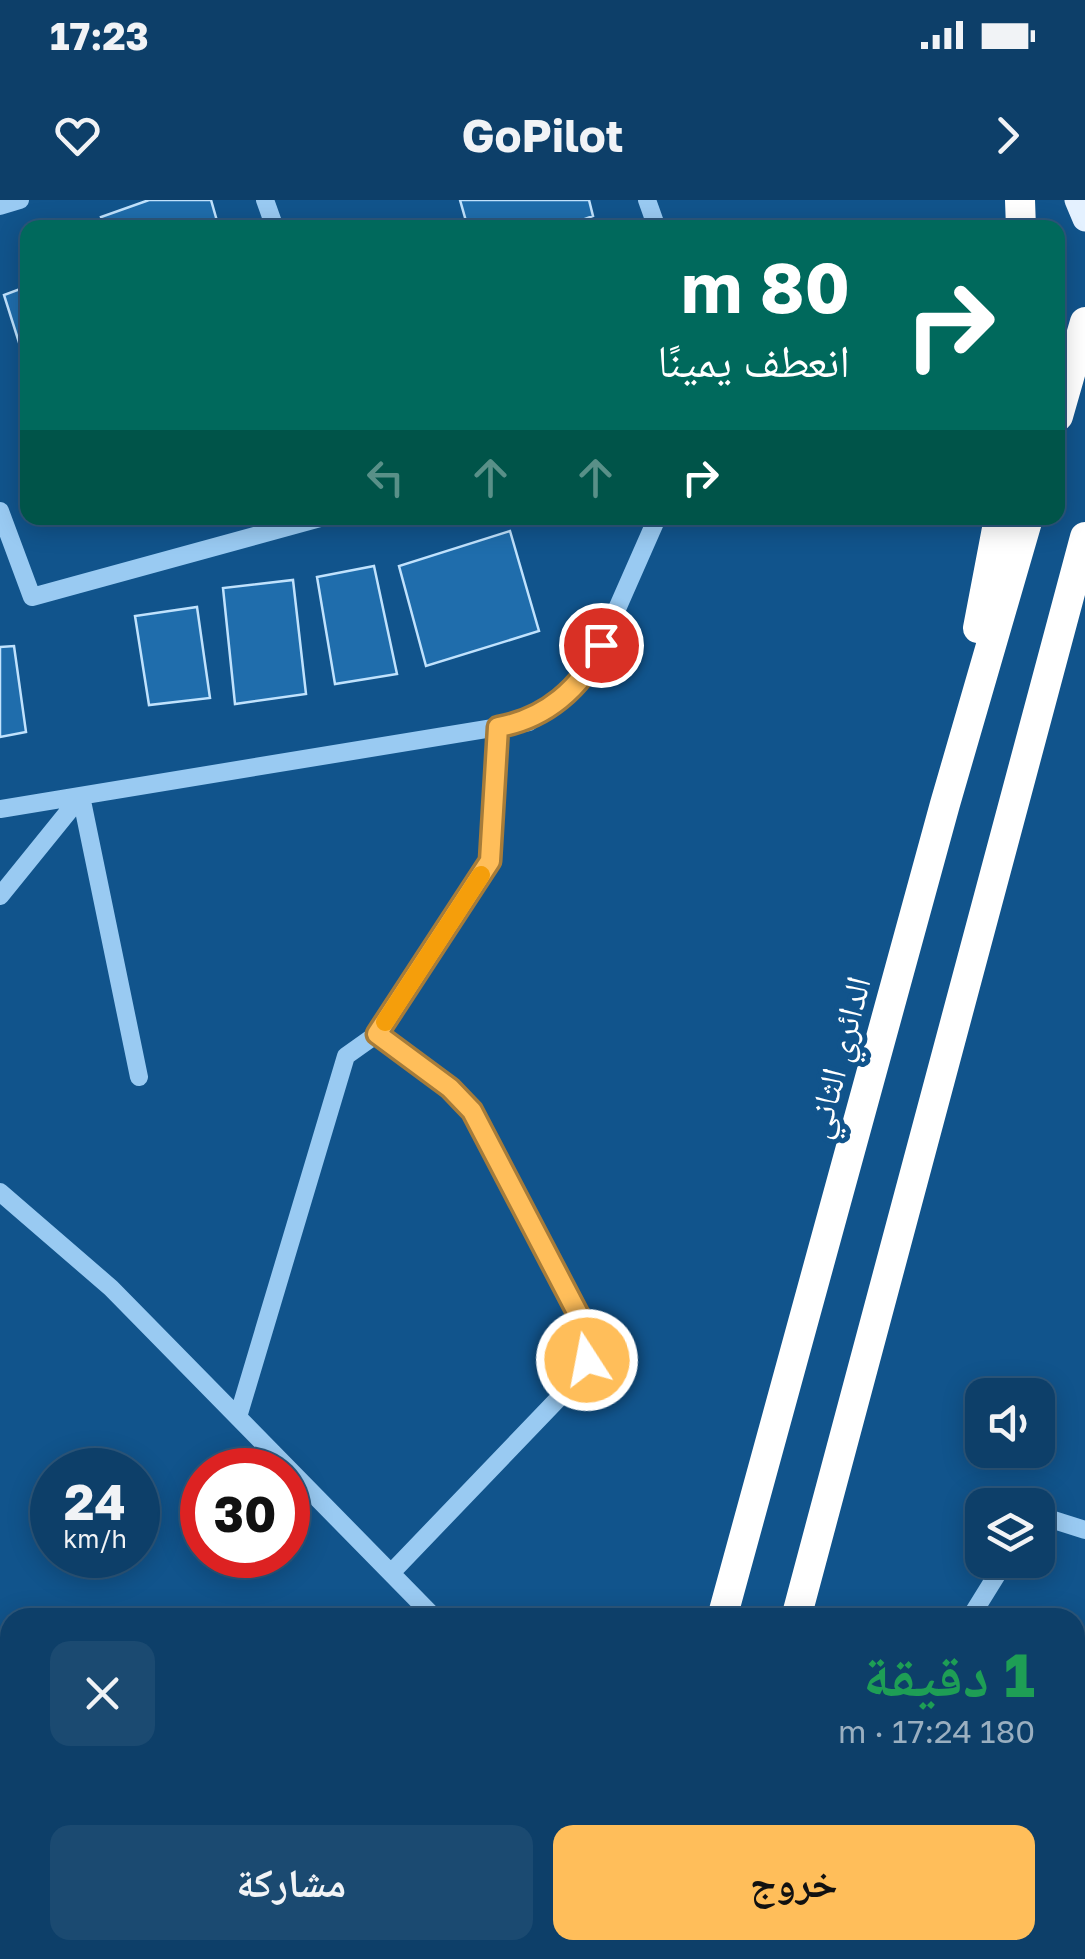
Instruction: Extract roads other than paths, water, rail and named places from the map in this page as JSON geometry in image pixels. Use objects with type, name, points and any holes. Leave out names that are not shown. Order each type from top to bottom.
[{"type":"highway","points":[[1065,392],[1085,322]]},
{"type":"highway","points":[[944,804],[998,525]]},
{"type":"highway","name":"الدائري الثاني","points":[[725,1608],[944,804],[1026,525]]},
{"type":"highway","points":[[799,1608],[1077,593],[1085,537]]},
{"type":"main road","points":[[1077,200],[1085,219]]},
{"type":"street","points":[[0,206],[20,200]]},
{"type":"street","points":[[0,511],[32,596],[294,525]]},
{"type":"street","points":[[0,809],[528,722],[587,677],[654,525]]},
{"type":"street","points":[[238,1417],[346,1056],[377,1034],[490,861],[498,727]]},
{"type":"street","points":[[0,896],[81,796]]},
{"type":"street","points":[[81,796],[139,1077]]},
{"type":"street","points":[[377,1034],[450,1088],[472,1111],[587,1331],[587,1360],[580,1376],[391,1574]]},
{"type":"street","points":[[0,1192],[111,1288],[425,1608]]},
{"type":"street","points":[[1055,1520],[1085,1530]]},
{"type":"street","points":[[976,1608],[995,1578]]}]
